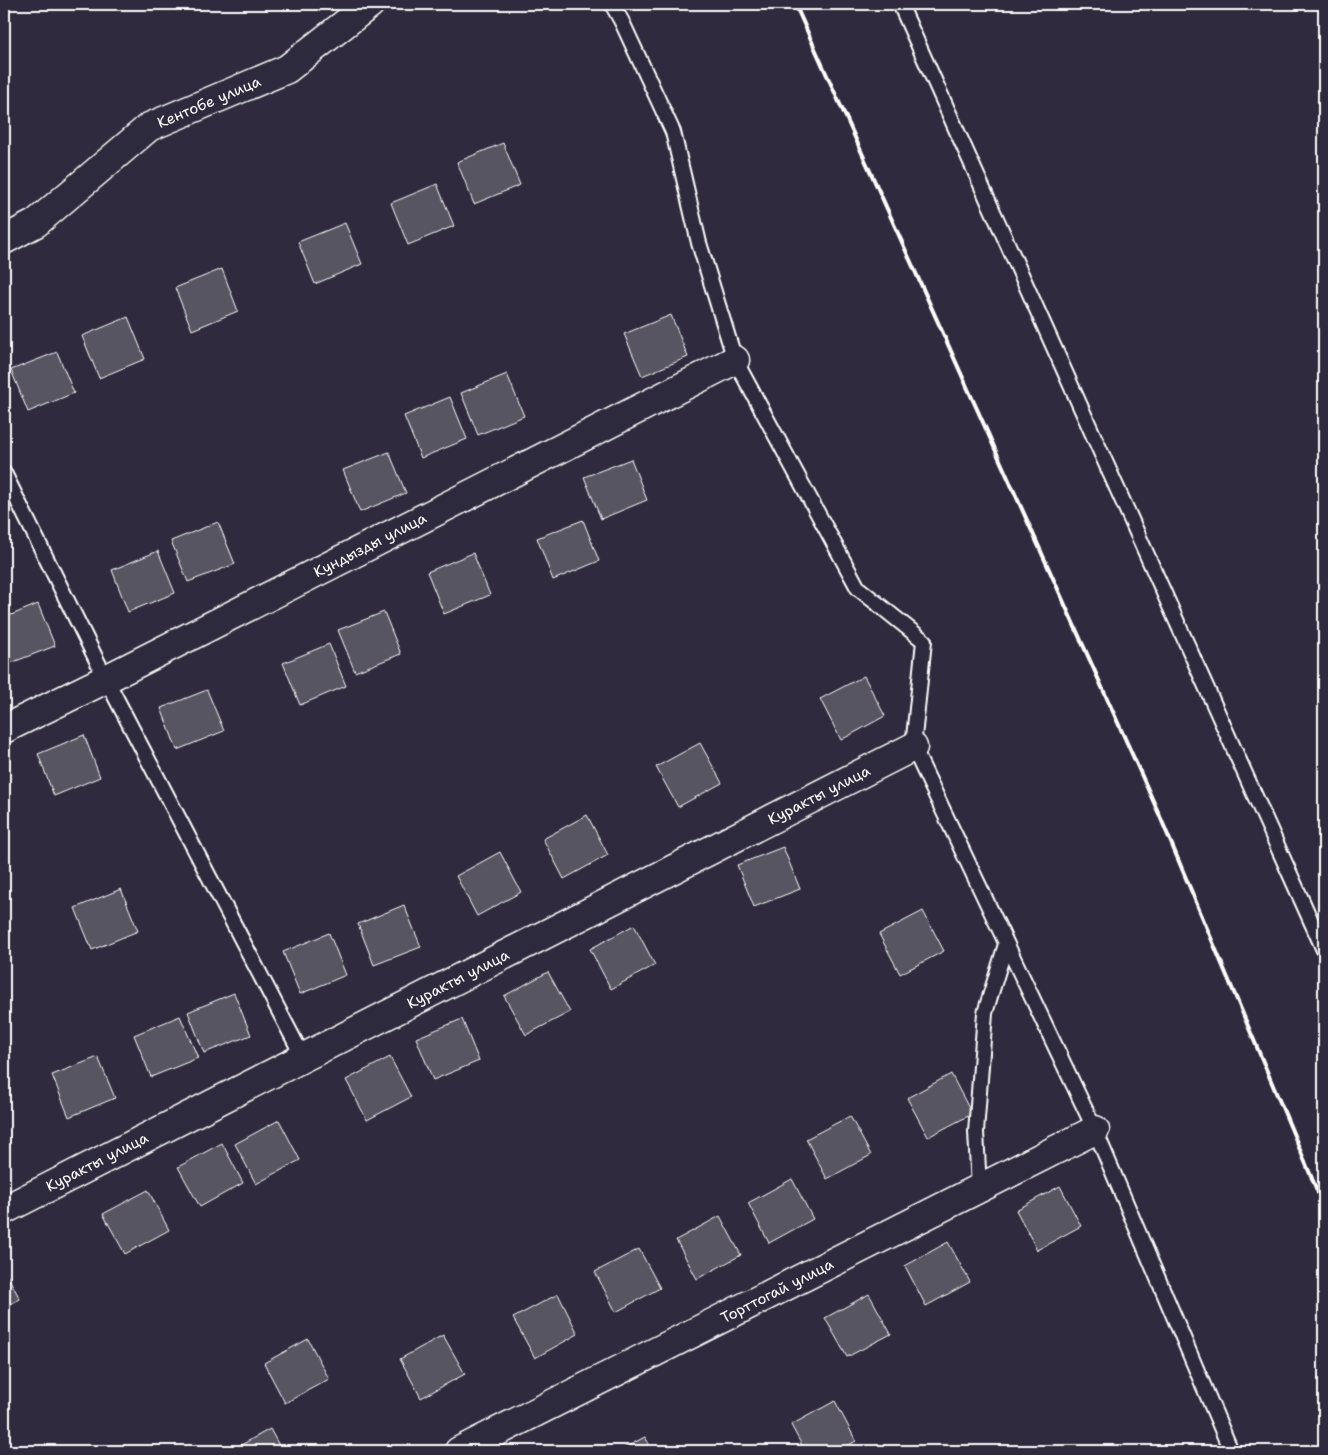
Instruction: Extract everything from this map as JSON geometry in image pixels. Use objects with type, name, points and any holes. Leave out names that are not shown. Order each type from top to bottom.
[{"type":"street","name":"Кентобе улица","points":[[4,240],[36,223],[149,127],[287,69],[370,4]]},
{"type":"street","name":"Кундызды улица","points":[[4,729],[735,360]]},
{"type":"street","name":"Куракты улица","points":[[4,1210],[912,748]]},
{"type":"street","name":"Торттогай улица","points":[[459,1451],[1095,1130]]},
{"type":"lane","points":[[612,4],[672,132],[698,244],[735,360],[858,588],[924,641],[912,748],[1095,1130],[1231,1451]]},
{"type":"lane","points":[[900,4],[1324,950]]},
{"type":"lane","points":[[4,473],[106,679],[303,1057]]},
{"type":"lane","points":[[979,1188],[976,1132],[985,1014],[1006,944]]},
{"type":"building","points":[[503,143],[520,185],[474,204],[457,162]]},
{"type":"building","points":[[437,184],[454,226],[408,245],[391,203]]},
{"type":"building","points":[[345,223],[362,264],[315,284],[298,242]]},
{"type":"building","points":[[222,269],[238,311],[192,330],[175,288]]},
{"type":"building","points":[[671,315],[688,357],[642,376],[624,334]]},
{"type":"building","points":[[128,317],[145,359],[99,378],[82,336]]},
{"type":"building","points":[[57,352],[74,393],[28,412],[11,370]]},
{"type":"building","points":[[507,374],[524,416],[478,435],[461,393]]},
{"type":"building","points":[[450,397],[467,439],[421,458],[404,416]]},
{"type":"building","points":[[389,452],[406,493],[360,512],[343,470]]},
{"type":"building","points":[[631,459],[647,500],[601,519],[584,477]]},
{"type":"building","points":[[583,520],[599,561],[553,580],[537,538]]},
{"type":"building","points":[[218,522],[235,564],[188,582],[171,541]]},
{"type":"building","points":[[158,551],[175,593],[128,612],[112,570]]},
{"type":"building","points":[[473,553],[490,595],[444,614],[427,572]]},
{"type":"building","points":[[38,604],[55,646],[8,664],[4,653],[4,618]]},
{"type":"building","points":[[384,612],[401,654],[355,672],[338,630]]},
{"type":"building","points":[[329,644],[346,686],[300,705],[283,663]]},
{"type":"building","points":[[864,676],[885,716],[841,740],[820,699]]},
{"type":"building","points":[[207,690],[224,731],[177,750],[161,708]]},
{"type":"building","points":[[84,735],[100,777],[54,796],[38,754]]},
{"type":"building","points":[[700,743],[722,783],[678,807],[656,767]]},
{"type":"building","points":[[587,815],[608,855],[564,879],[543,839]]},
{"type":"building","points":[[783,847],[800,889],[754,907],[737,865]]},
{"type":"building","points":[[500,852],[521,892],[477,916],[456,876]]},
{"type":"building","points":[[121,889],[138,931],[92,950],[75,908]]},
{"type":"building","points":[[404,905],[421,947],[374,965],[358,924]]},
{"type":"building","points":[[923,911],[944,951],[900,974],[879,934]]},
{"type":"building","points":[[634,925],[655,965],[611,989],[590,949]]},
{"type":"building","points":[[329,933],[346,975],[300,994],[283,952]]},
{"type":"building","points":[[548,972],[570,1012],[526,1035],[504,996]]},
{"type":"building","points":[[234,993],[251,1035],[204,1053],[188,1012]]},
{"type":"building","points":[[180,1016],[198,1058],[151,1077],[134,1035]]},
{"type":"building","points":[[462,1019],[479,1061],[433,1080],[416,1038]]},
{"type":"building","points":[[98,1057],[115,1098],[69,1117],[52,1075]]},
{"type":"building","points":[[390,1057],[411,1097],[367,1120],[346,1080]]},
{"type":"building","points":[[951,1074],[972,1114],[928,1137],[907,1098]]},
{"type":"building","points":[[850,1116],[871,1155],[827,1179],[806,1139]]},
{"type":"building","points":[[279,1120],[300,1160],[256,1184],[235,1144]]},
{"type":"building","points":[[222,1143],[243,1183],[200,1207],[178,1167]]},
{"type":"building","points":[[792,1179],[813,1219],[769,1243],[748,1203]]},
{"type":"building","points":[[1060,1186],[1081,1226],[1037,1250],[1016,1210]]},
{"type":"building","points":[[148,1190],[169,1230],[125,1254],[103,1214]]},
{"type":"building","points":[[720,1216],[741,1255],[697,1279],[676,1240]]},
{"type":"building","points":[[948,1242],[970,1282],[926,1306],[905,1266]]},
{"type":"building","points":[[639,1249],[660,1288],[616,1312],[595,1272]]},
{"type":"building","points":[[4,1269],[20,1299],[4,1307]]},
{"type":"building","points":[[558,1294],[578,1334],[535,1358],[513,1318]]},
{"type":"building","points":[[869,1294],[891,1334],[847,1357],[825,1318]]},
{"type":"building","points":[[443,1335],[465,1374],[421,1398],[400,1359]]},
{"type":"building","points":[[308,1339],[329,1379],[285,1403],[264,1363]]},
{"type":"building","points":[[835,1401],[856,1441],[838,1451],[805,1451],[791,1425]]},
{"type":"building","points":[[270,1429],[282,1451],[230,1451]]},
{"type":"building","points":[[645,1437],[653,1451],[618,1451]]},
{"type":"building","points":[[1143,1447],[1146,1451],[1134,1451]]},
{"type":"railway","points":[[795,4],[1159,814],[1324,1207]]}]
